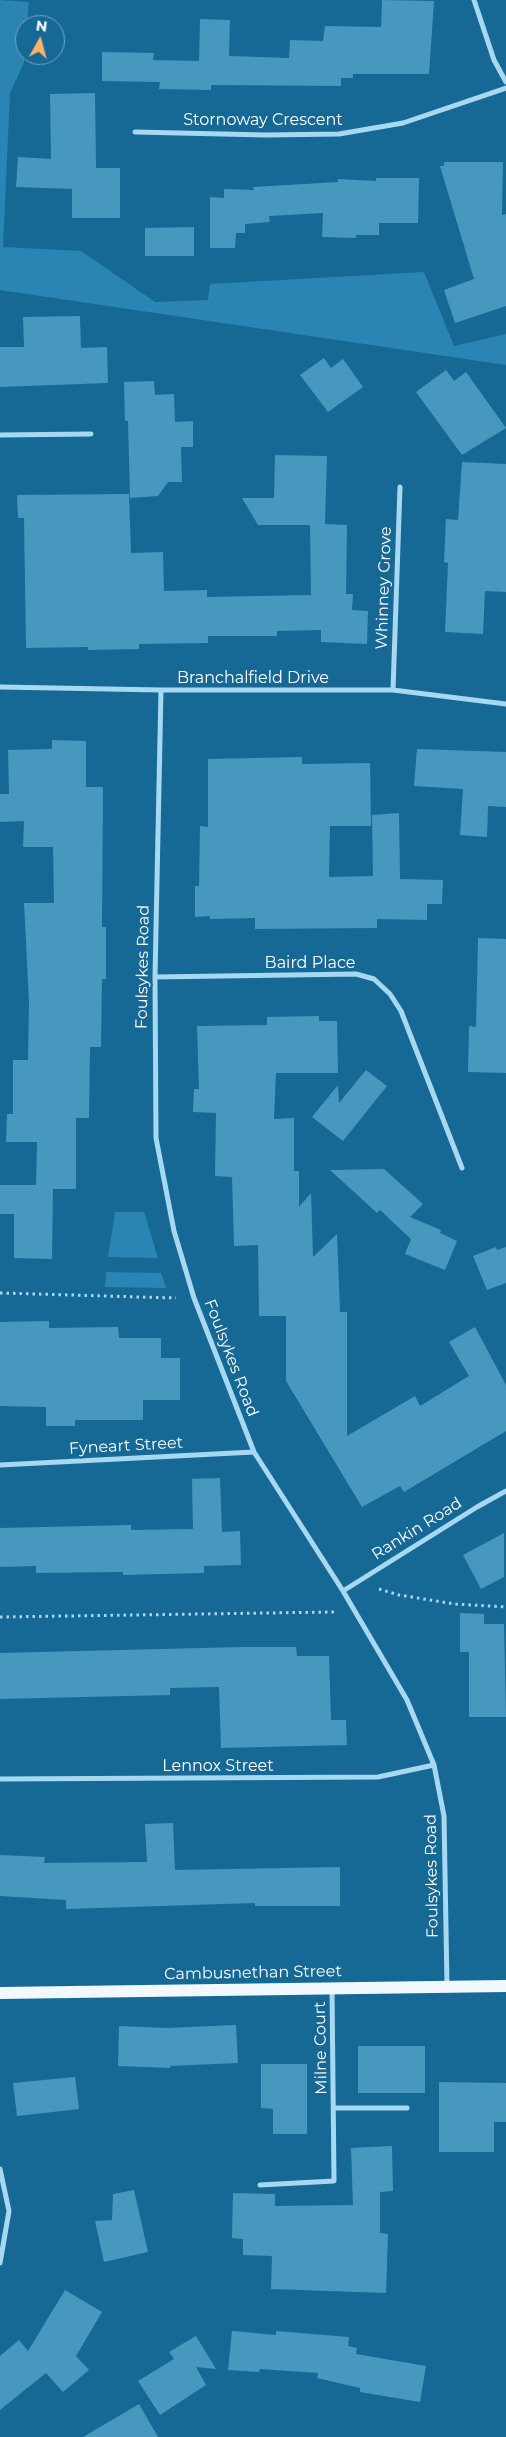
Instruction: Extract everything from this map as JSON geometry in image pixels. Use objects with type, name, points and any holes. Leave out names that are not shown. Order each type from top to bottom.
[{"type":"main road","name":"Cambusnethan Street","points":[[0,1993],[506,1986]]},
{"type":"street","points":[[474,0],[494,60],[506,82]]},
{"type":"street","name":"Stornoway Crescent","points":[[135,132],[266,135],[339,134],[403,123],[506,88]]},
{"type":"street","points":[[0,435],[91,434]]},
{"type":"street","name":"Whinney Grove","points":[[393,690],[400,488]]},
{"type":"street","name":"Branchalfield Drive","points":[[0,687],[161,690],[393,690],[506,704]]},
{"type":"street","name":"Foulsykes Road","points":[[161,690],[155,977],[156,1138],[174,1230],[194,1298],[254,1452],[343,1591],[407,1700],[434,1765],[444,1816],[447,1988]]},
{"type":"street","name":"Baird Place","points":[[155,977],[356,974],[374,979],[390,994],[401,1012],[462,1168]]},
{"type":"street","name":"Fyneart Street","points":[[0,1465],[254,1452]]},
{"type":"street","name":"Rankin Road","points":[[343,1591],[477,1506],[506,1491]]},
{"type":"street","name":"Lennox Street","points":[[0,1779],[378,1777],[434,1765]]},
{"type":"street","name":"Milne Court","points":[[260,2185],[334,2181],[332,1988]]},
{"type":"street","name":"Milne Court","points":[[334,2108],[407,2108]]},
{"type":"street","points":[[0,2169],[10,2211],[0,2264]]},
{"type":"path","points":[[0,1293],[194,1298]]},
{"type":"path","points":[[357,1582],[408,1597],[455,1604],[506,1607]]},
{"type":"path","points":[[0,1617],[355,1611]]},
{"type":"shaded area","points":[[0,0],[29,2],[28,15],[15,15],[15,65],[23,65],[10,93],[3,247],[81,251],[155,302],[208,300],[210,284],[424,272],[454,346],[506,334],[506,365],[0,290]]},
{"type":"shaded area","points":[[115,1212],[144,1212],[158,1258],[108,1257]]},
{"type":"shaded area","points":[[106,1272],[161,1273],[166,1288],[105,1287]]},
{"type":"building","points":[[382,0],[434,1],[429,74],[353,74],[353,78],[341,78],[341,86],[211,85],[211,90],[159,89],[160,82],[102,81],[102,52],[154,53],[153,60],[199,61],[200,19],[230,20],[229,56],[289,58],[290,40],[323,41],[325,26],[381,27]]},
{"type":"building","points":[[95,93],[96,168],[120,168],[120,218],[72,218],[72,189],[16,187],[18,157],[51,159],[50,94]]},
{"type":"building","points":[[444,162],[503,162],[502,215],[506,214],[506,306],[455,323],[444,290],[474,279],[440,166],[444,166]]},
{"type":"building","points":[[376,178],[419,178],[418,223],[379,223],[379,235],[356,235],[356,238],[322,237],[323,213],[269,216],[270,222],[245,224],[245,233],[236,233],[235,248],[210,248],[210,197],[224,198],[224,189],[254,190],[253,187],[338,182],[338,179],[376,181]]},
{"type":"building","points":[[194,227],[194,256],[145,256],[145,228]]},
{"type":"building","points":[[80,316],[81,348],[107,347],[108,383],[0,387],[0,347],[24,347],[23,317]]},
{"type":"building","points":[[324,358],[331,368],[343,359],[363,387],[328,412],[300,375]]},
{"type":"building","points":[[446,370],[454,381],[466,372],[506,428],[462,455],[416,392]]},
{"type":"building","points":[[154,381],[155,395],[174,394],[175,422],[193,421],[193,447],[181,447],[182,482],[168,482],[158,496],[130,498],[128,421],[125,421],[124,382]]},
{"type":"building","points":[[275,455],[327,456],[325,524],[347,525],[346,594],[353,594],[352,610],[368,611],[367,644],[321,642],[321,630],[277,631],[277,636],[208,636],[208,643],[139,644],[139,649],[88,650],[88,647],[26,648],[24,518],[18,518],[17,495],[129,494],[131,553],[163,552],[164,591],[207,590],[207,597],[311,595],[310,525],[258,525],[242,498],[274,498]]},
{"type":"building","points":[[462,462],[506,464],[506,592],[485,591],[483,634],[445,632],[448,563],[444,562],[446,519],[458,520]]},
{"type":"building","points":[[52,740],[86,741],[86,787],[103,787],[102,927],[106,927],[106,979],[102,979],[101,1047],[90,1047],[89,1118],[76,1118],[76,1189],[53,1189],[52,1259],[14,1258],[14,1214],[0,1214],[0,1185],[36,1185],[37,1142],[6,1142],[7,1114],[13,1114],[13,1060],[28,1060],[29,1002],[24,903],[54,903],[53,847],[23,847],[24,821],[0,822],[0,794],[9,794],[8,750],[52,749]]},
{"type":"building","points":[[417,749],[506,752],[506,807],[488,806],[487,837],[460,835],[463,789],[414,786]]},
{"type":"building","points":[[302,757],[302,764],[370,763],[371,826],[330,826],[329,877],[373,876],[372,815],[399,813],[400,879],[443,880],[442,904],[427,904],[427,920],[377,919],[377,928],[255,929],[255,918],[210,919],[210,916],[195,917],[195,886],[199,886],[200,826],[208,827],[208,759]]},
{"type":"building","points":[[478,938],[506,939],[506,1073],[468,1072],[469,1026],[476,1027]]},
{"type":"building","points":[[319,1016],[319,1021],[337,1021],[338,1073],[276,1073],[274,1119],[294,1118],[294,1171],[299,1171],[299,1207],[311,1193],[313,1257],[337,1234],[340,1312],[347,1312],[347,1436],[415,1396],[420,1406],[469,1376],[449,1342],[475,1327],[506,1385],[506,1431],[404,1492],[400,1486],[362,1507],[286,1381],[286,1316],[259,1316],[258,1245],[234,1246],[232,1177],[215,1176],[216,1113],[193,1112],[194,1089],[199,1089],[197,1026],[267,1025],[267,1017]]},
{"type":"building","points":[[366,1070],[387,1086],[343,1141],[312,1117],[338,1085],[339,1103]]},
{"type":"building","points":[[384,1169],[423,1204],[410,1217],[441,1230],[440,1233],[457,1241],[445,1270],[405,1254],[411,1239],[380,1210],[377,1213],[330,1170]]},
{"type":"building","points":[[496,1247],[497,1250],[506,1247],[506,1283],[487,1290],[473,1256]]},
{"type":"building","points":[[49,1321],[49,1328],[118,1327],[119,1338],[161,1338],[161,1358],[180,1358],[180,1400],[143,1400],[143,1420],[75,1420],[75,1426],[46,1426],[46,1407],[0,1406],[0,1322]]},
{"type":"building","points":[[220,1478],[222,1532],[240,1531],[241,1565],[204,1566],[204,1573],[123,1575],[123,1572],[36,1573],[36,1566],[0,1567],[0,1528],[131,1525],[131,1530],[193,1529],[192,1479]]},
{"type":"building","points":[[504,1533],[504,1577],[481,1589],[463,1555]]},
{"type":"building","points":[[460,1613],[484,1614],[484,1624],[504,1624],[506,1717],[469,1717],[469,1652],[460,1652]]},
{"type":"building","points":[[296,1647],[297,1656],[329,1656],[331,1720],[346,1720],[347,1745],[221,1748],[219,1687],[170,1688],[170,1695],[0,1699],[0,1653]]},
{"type":"building","points":[[173,1823],[175,1870],[340,1867],[340,1906],[255,1906],[255,1903],[66,1909],[66,1900],[0,1896],[0,1855],[45,1857],[44,1863],[147,1862],[145,1824]]},
{"type":"building","points":[[236,2025],[238,2063],[170,2066],[170,2068],[118,2066],[119,2026],[167,2028]]},
{"type":"building","points":[[358,2046],[425,2046],[425,2093],[358,2093]]},
{"type":"building","points":[[261,2064],[307,2064],[307,2134],[273,2134],[273,2109],[261,2108]]},
{"type":"building","points":[[75,2077],[79,2109],[17,2116],[13,2083]]},
{"type":"building","points":[[439,2082],[506,2083],[506,2122],[494,2122],[494,2152],[439,2152]]},
{"type":"building","points":[[392,2146],[393,2191],[380,2192],[380,2233],[388,2234],[386,2293],[271,2289],[272,2256],[243,2255],[243,2239],[232,2238],[233,2193],[275,2194],[275,2206],[353,2205],[351,2148]]},
{"type":"building","points":[[134,2190],[148,2252],[104,2262],[95,2221],[112,2220],[113,2194]]},
{"type":"building","points":[[65,2290],[102,2312],[76,2356],[89,2370],[63,2392],[46,2373],[0,2410],[0,2356],[19,2340],[28,2351]]},
{"type":"building","points":[[232,2331],[276,2335],[276,2331],[349,2337],[348,2346],[357,2348],[356,2354],[426,2366],[420,2402],[360,2392],[360,2388],[317,2378],[318,2373],[260,2369],[259,2372],[228,2370]]},
{"type":"building","points":[[196,2336],[216,2369],[196,2367],[206,2385],[160,2415],[138,2381],[174,2359],[169,2352]]},
{"type":"building","points":[[139,2404],[158,2437],[83,2437]]}]
